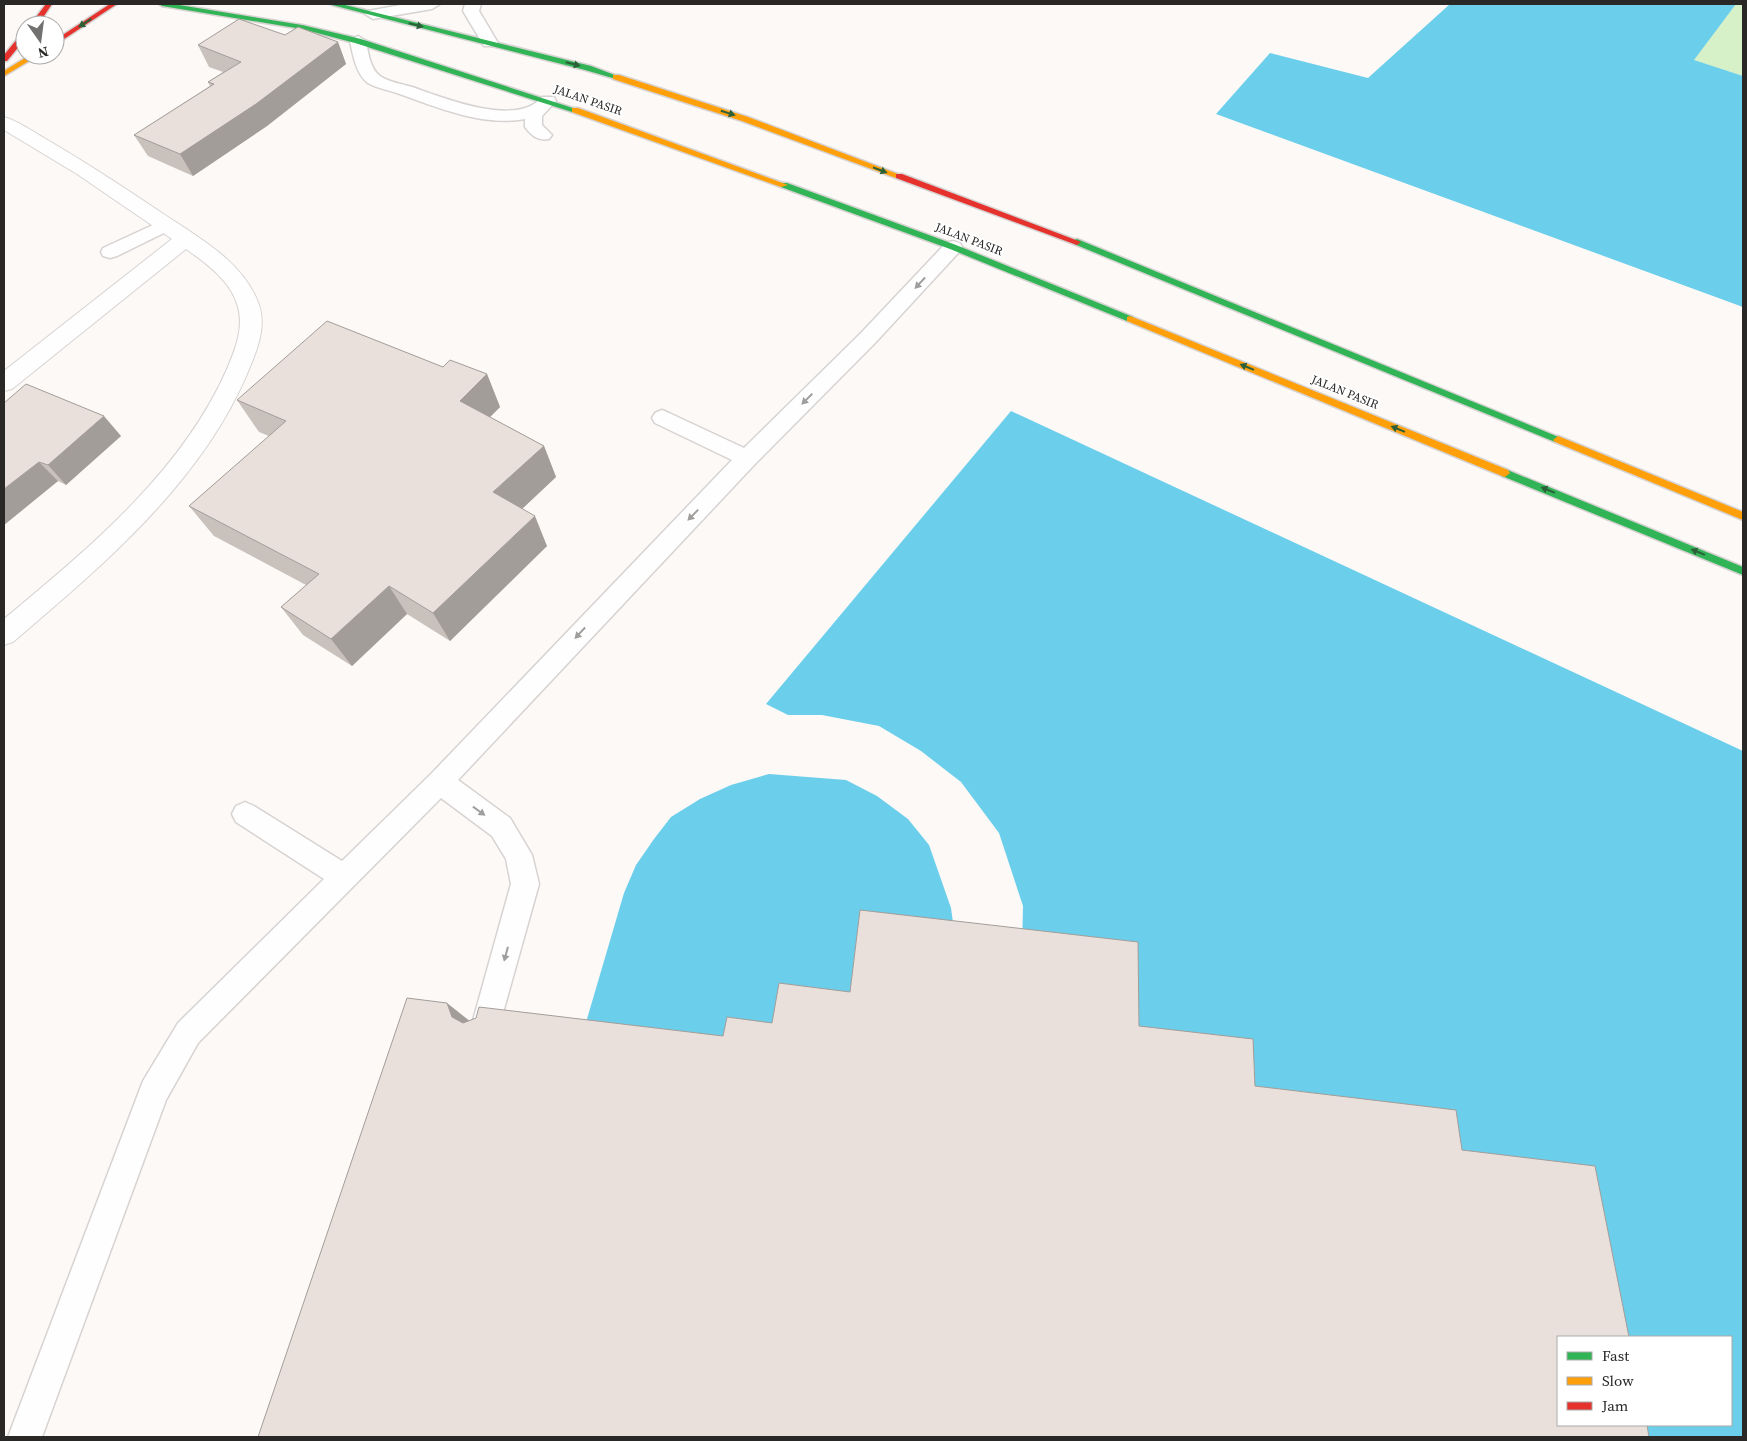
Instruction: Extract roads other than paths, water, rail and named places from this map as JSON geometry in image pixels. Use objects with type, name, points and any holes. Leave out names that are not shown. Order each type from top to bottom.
[{"type":"main road","points":[[42,15],[50,4]]},
{"type":"main road","points":[[88,4],[102,4]]},
{"type":"main road","points":[[65,36],[114,4]]},
{"type":"main road","name":"JALAN PASIR","points":[[162,4],[302,27],[358,41],[548,100],[953,247],[1743,570]]},
{"type":"main road","name":"JALAN PASIR","points":[[334,4],[588,68],[745,119],[1117,257],[1743,516]]},
{"type":"main road","points":[[4,60],[15,47]]},
{"type":"main road","points":[[4,74],[19,65]]},
{"type":"street","points":[[4,123],[102,181],[166,225],[223,269],[246,299],[252,320],[247,348],[236,381],[215,417],[183,462],[119,531],[45,600],[4,634]]},
{"type":"street","points":[[4,383],[185,239]]},
{"type":"lane","points":[[373,14],[432,4]]},
{"type":"lane","points":[[473,4],[471,11],[490,43]]},
{"type":"lane","points":[[358,41],[363,65],[367,73],[375,80],[492,115],[507,116],[533,113],[539,110],[548,100]]},
{"type":"lane","points":[[533,113],[534,127],[543,136]]},
{"type":"lane","points":[[110,252],[166,225]]},
{"type":"lane","points":[[25,1437],[154,1092],[188,1033],[440,782],[747,458],[868,338],[953,247]]},
{"type":"lane","points":[[662,418],[747,458]]},
{"type":"lane","points":[[440,782],[501,827],[519,855],[525,884],[487,1024]]},
{"type":"lane","points":[[245,814],[345,878]]},
{"type":"water","points":[[1450,4],[1736,4],[1694,60],[1743,76],[1743,307],[1216,114],[1270,53],[1368,78]]},
{"type":"water","points":[[1011,411],[1743,751],[1743,1437],[1603,1437],[1601,1426],[1732,1426],[1732,1336],[1584,1336],[1236,1097],[1127,1041],[1022,948],[1023,906],[999,833],[961,782],[921,751],[879,726],[822,715],[788,715],[766,704]]},
{"type":"water","points":[[769,774],[846,780],[877,796],[908,819],[929,845],[951,908],[956,944],[851,1011],[777,1041],[731,1053],[582,1036],[624,893],[636,865],[654,839],[671,817],[700,799],[731,785]]}]
